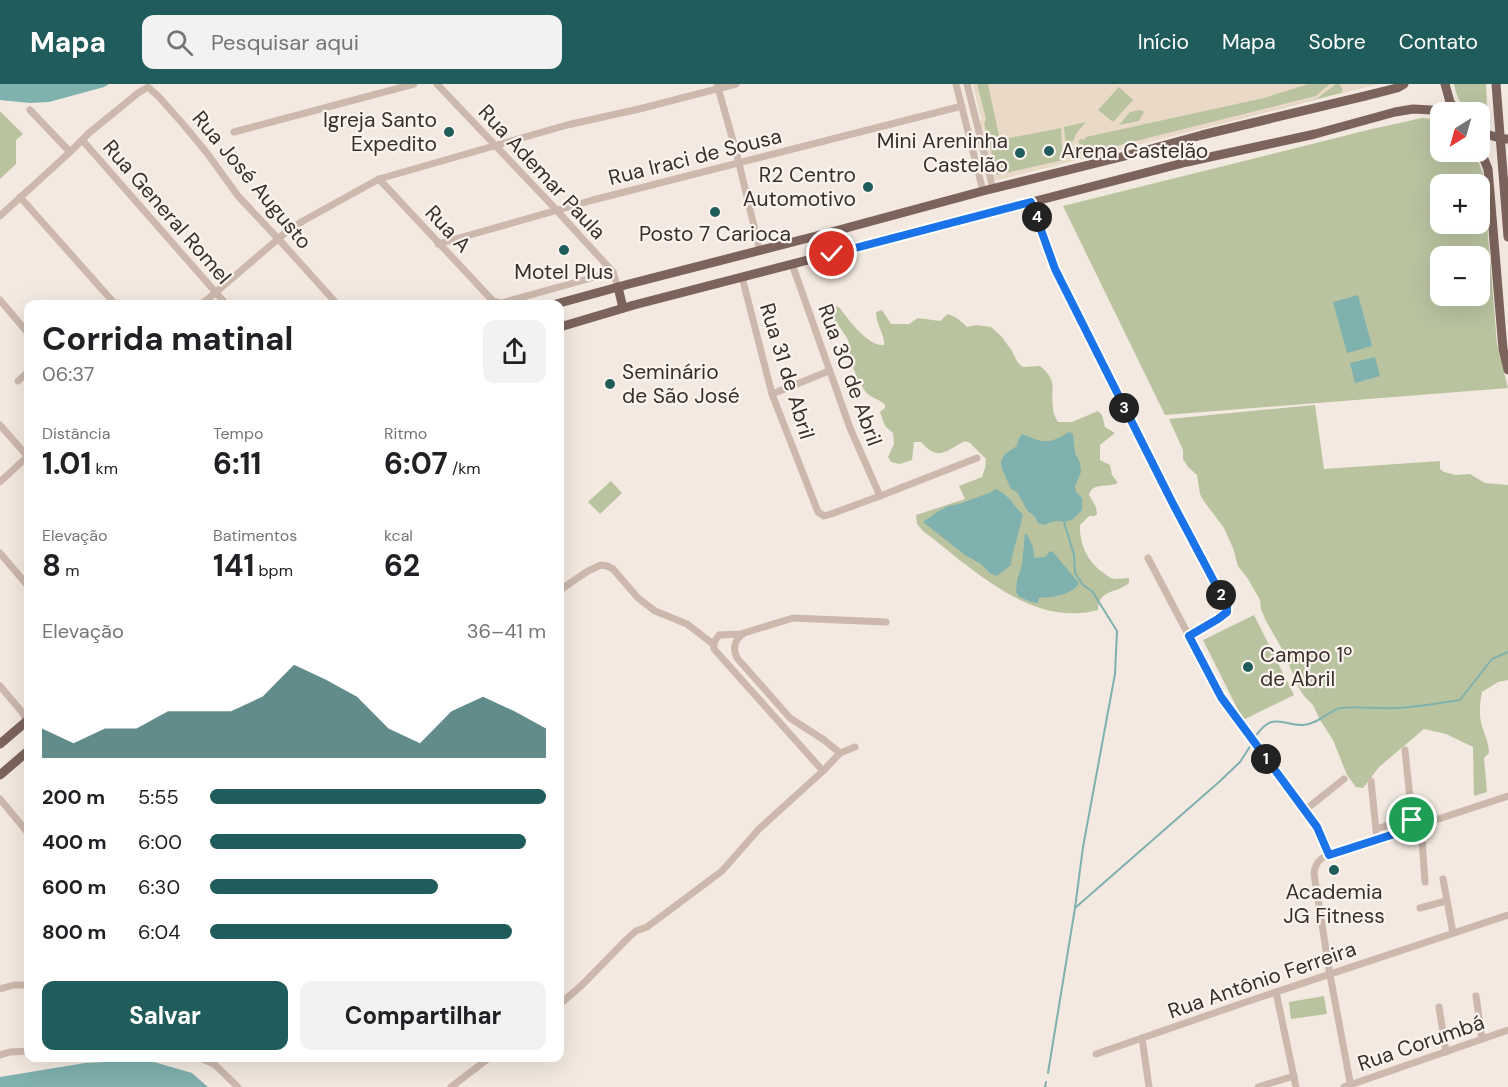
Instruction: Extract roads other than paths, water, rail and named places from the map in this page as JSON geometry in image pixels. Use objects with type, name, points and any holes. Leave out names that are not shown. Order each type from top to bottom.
[{"type":"main road","points":[[564,302],[1202,135],[1397,88],[1404,84]]},
{"type":"main road","points":[[1444,84],[1450,102]]},
{"type":"main road","points":[[1496,84],[1508,237]]},
{"type":"main road","points":[[564,326],[623,308],[1187,162],[1315,134],[1395,112],[1430,110]]},
{"type":"main road","points":[[1490,135],[1508,139]]},
{"type":"main road","points":[[1485,162],[1488,169],[1503,349],[1508,370]]},
{"type":"main road","points":[[618,286],[623,308]]},
{"type":"main road","points":[[0,744],[24,725]]},
{"type":"main road","points":[[0,775],[24,754]]},
{"type":"street","points":[[234,132],[414,84]]},
{"type":"street","name":"Rua Ademar Paula","points":[[437,84],[613,272],[618,286]]},
{"type":"street","points":[[207,300],[278,238],[303,221],[379,179],[567,125],[717,86],[736,84]]},
{"type":"street","points":[[956,84],[988,190]]},
{"type":"street","points":[[967,84],[988,190]]},
{"type":"street","points":[[717,86],[739,163],[760,251]]},
{"type":"street","name":"Rua José Augusto","points":[[83,141],[89,133],[148,87],[207,153],[238,196],[333,300]]},
{"type":"street","name":"Rua Iraci de Sousa","points":[[438,244],[556,210],[962,106]]},
{"type":"street","points":[[30,110],[70,152]]},
{"type":"street","points":[[0,216],[83,141]]},
{"type":"street","name":"Rua General Romel","points":[[83,141],[223,300]]},
{"type":"street","name":"Rua A","points":[[379,179],[492,300]]},
{"type":"street","points":[[20,197],[111,300]]},
{"type":"street","points":[[1031,202],[1055,269],[1227,606],[1227,612],[1222,617],[1189,636]]},
{"type":"street","name":"Rua 30 de Abril","points":[[792,264],[850,428],[880,496]]},
{"type":"street","name":"Rua A","points":[[512,300],[613,272]]},
{"type":"street","name":"Rua 31 de Abril","points":[[742,277],[772,394],[818,512],[824,516],[880,496]]},
{"type":"street","points":[[0,300],[24,328]]},
{"type":"street","points":[[772,394],[829,371]]},
{"type":"street","points":[[18,381],[24,376]]},
{"type":"street","points":[[1,428],[24,453]]},
{"type":"street","points":[[880,496],[977,458]]},
{"type":"street","points":[[0,482],[24,461]]},
{"type":"street","points":[[0,554],[24,581]]},
{"type":"street","points":[[1148,558],[1221,697],[1317,827],[1329,855]]},
{"type":"street","points":[[564,587],[601,565],[613,569],[638,598],[655,611],[687,624],[713,644],[714,649],[724,661],[823,771]]},
{"type":"street","points":[[713,644],[715,639],[721,635],[742,634],[793,618],[886,622]]},
{"type":"street","points":[[742,634],[734,650],[740,661],[790,718],[840,753]]},
{"type":"street","points":[[0,686],[24,715]]},
{"type":"street","points":[[564,1001],[627,939],[722,872],[759,829],[840,753],[855,747]]},
{"type":"street","points":[[1405,750],[1413,828]]},
{"type":"street","points":[[1305,810],[1344,779]]},
{"type":"street","points":[[1371,781],[1377,839]]},
{"type":"street","points":[[1348,1086],[1314,874],[1318,861],[1321,857],[1508,796]]},
{"type":"street","points":[[0,799],[24,827]]},
{"type":"street","points":[[1376,829],[1412,818]]},
{"type":"street","points":[[1421,825],[1425,882]]},
{"type":"street","points":[[1443,879],[1453,933]]},
{"type":"street","points":[[1420,908],[1446,901]]},
{"type":"street","name":"Rua Antônio Ferreira","points":[[1096,1054],[1508,915]]},
{"type":"street","points":[[0,989],[24,985]]},
{"type":"street","points":[[1276,992],[1296,1087]]},
{"type":"street","points":[[1476,996],[1482,1039]]},
{"type":"street","points":[[1439,1007],[1446,1052]]},
{"type":"street","name":"Rua Corumbá","points":[[1348,1086],[1508,1030]]},
{"type":"street","points":[[1142,1038],[1149,1087]]},
{"type":"street","points":[[0,1055],[24,1051]]},
{"type":"street","points":[[209,1062],[238,1087]]},
{"type":"street","points":[[451,1087],[484,1062]]},
{"type":"street","points":[[1258,1087],[1294,1076]]},
{"type":"water","points":[[0,84],[109,84],[49,102],[30,103],[0,100]]},
{"type":"water","points":[[1358,295],[1372,346],[1347,353],[1333,302]]},
{"type":"water","points":[[1375,357],[1380,376],[1355,383],[1350,363]]},
{"type":"water","points":[[1069,432],[1073,434],[1075,453],[1080,463],[1081,472],[1075,486],[1076,492],[1082,498],[1082,510],[1068,521],[1045,525],[1038,523],[1027,510],[1017,492],[1011,489],[1001,461],[1005,454],[1017,446],[1022,434],[1051,441]]},
{"type":"water","points":[[996,489],[1007,497],[1023,515],[1011,565],[997,576],[991,574],[981,564],[965,555],[923,522],[948,506]]},
{"type":"water","points":[[1025,534],[1033,547],[1034,558],[1045,557],[1050,551],[1053,552],[1079,583],[1076,587],[1061,595],[1039,598],[1038,603],[1018,596],[1017,581],[1022,564]]},
{"type":"water","points":[[154,1062],[192,1073],[208,1087],[0,1087],[0,1077],[85,1063]]},
{"type":"waterway","points":[[1064,522],[1074,555],[1075,573],[1083,585],[1092,591],[1117,631],[1115,674],[1083,847],[1075,908]]},
{"type":"waterway","points":[[1255,737],[1261,729],[1272,722],[1309,724],[1341,708],[1400,708],[1460,700],[1492,659],[1508,652]]},
{"type":"waterway","points":[[1048,1073],[1075,908],[1219,782],[1240,762],[1251,745]]},
{"type":"waterway","points":[[1045,1087],[1046,1082]]},
{"type":"place","name":"Igreja Santo Expedito","points":[[449,132]]},
{"type":"place","name":"Arena Castelão","points":[[1049,151]]},
{"type":"place","name":"Mini Areninha Castelão","points":[[1020,153]]},
{"type":"place","name":"R2 Centro Automotivo","points":[[868,187]]},
{"type":"place","name":"Posto 7 Carioca","points":[[715,212]]},
{"type":"place","name":"Motel Plus","points":[[564,250]]},
{"type":"place","name":"Seminário de São José","points":[[610,384]]},
{"type":"place","name":"Campo 1º de Abril","points":[[1248,667]]},
{"type":"place","name":"Academia JG Fitness","points":[[1334,870]]}]
